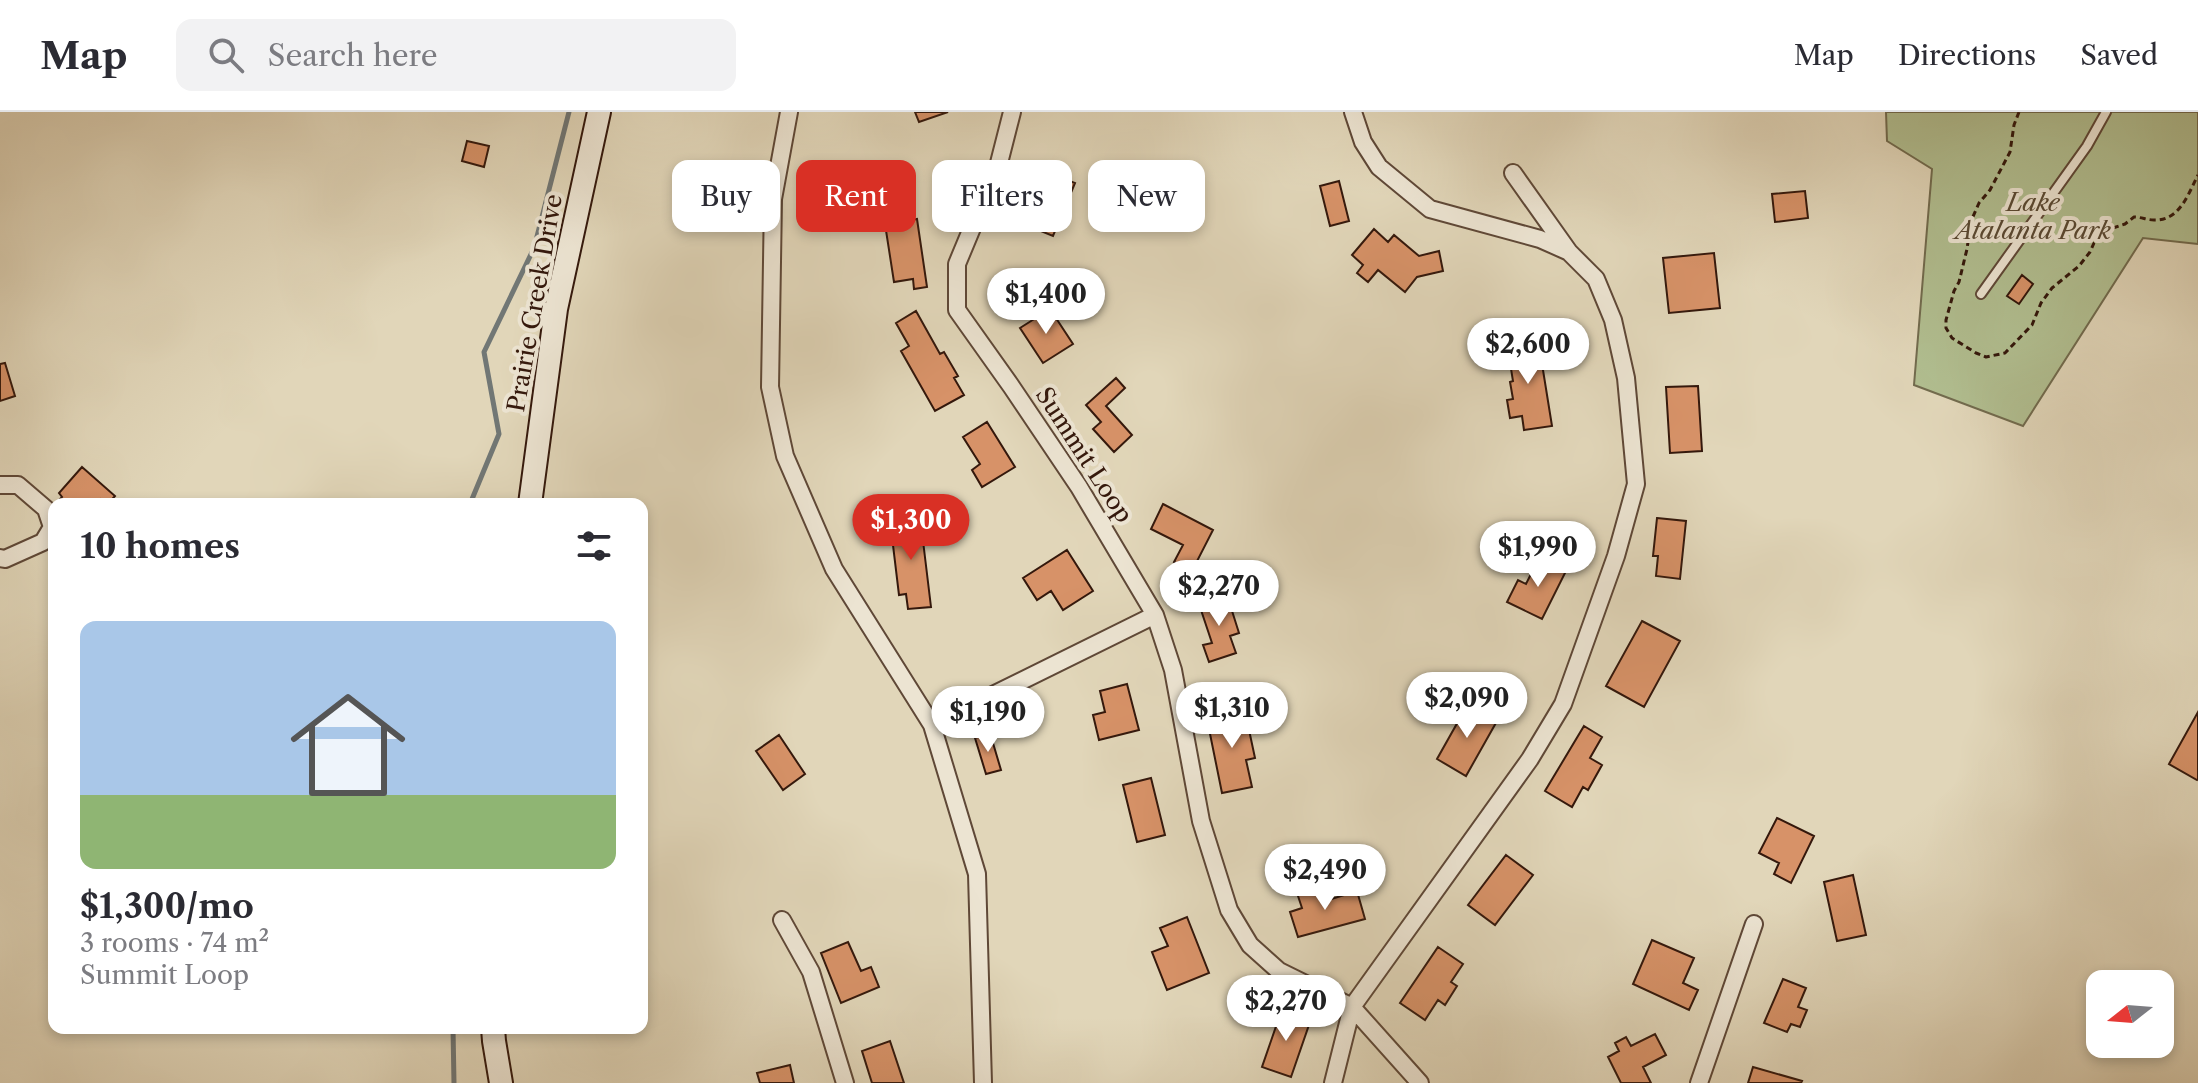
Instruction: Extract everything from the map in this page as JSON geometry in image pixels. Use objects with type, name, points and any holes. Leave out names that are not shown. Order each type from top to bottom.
[{"type":"main road","name":"Prairie Creek Drive","points":[[531,498],[556,309],[599,112]]},
{"type":"main road","points":[[493,1034],[501,1083]]},
{"type":"street","points":[[789,112],[773,199],[770,387],[785,456],[834,569],[932,725],[977,874],[983,1083]]},
{"type":"street","name":"Summit Loop","points":[[1012,112],[999,163],[957,264],[957,310],[1079,487],[1155,615],[1173,670],[1201,821],[1229,910],[1250,945],[1279,971],[1352,1007]]},
{"type":"street","points":[[1353,112],[1363,142],[1379,167],[1430,209],[1540,239],[1569,252]]},
{"type":"street","points":[[1333,1083],[1352,1007],[1530,759],[1563,704],[1616,556],[1636,484],[1626,378],[1613,320],[1596,279],[1569,252],[1513,173]]},
{"type":"street","points":[[0,485],[18,485],[46,509],[48,515]]},
{"type":"street","points":[[0,558],[5,559],[43,542],[48,534]]},
{"type":"street","points":[[932,725],[1155,615]]},
{"type":"street","points":[[782,920],[811,972],[845,1083]]},
{"type":"street","points":[[1699,1083],[1754,924]]},
{"type":"street","points":[[1352,1007],[1420,1083]]},
{"type":"lane","points":[[1981,294],[2087,146],[2106,112]]},
{"type":"path","points":[[2019,112],[2010,152],[1971,221],[1967,249],[1946,320],[1946,328],[1952,338],[1986,357],[2005,353],[2012,346],[2032,325],[2041,303],[2052,288],[2079,266],[2107,230],[2125,224],[2134,217],[2155,221],[2173,215],[2180,210],[2198,175]]},
{"type":"green space","name":"Lake Atalanta Park","points":[[1886,112],[2198,112],[2198,244],[2143,238],[2023,426],[1914,385],[1932,169],[1887,141]]},
{"type":"building","points":[[915,112],[948,112],[919,122]]},
{"type":"building","points":[[467,141],[489,146],[484,167],[462,161]]},
{"type":"building","points":[[1339,181],[1349,221],[1330,226],[1320,186]]},
{"type":"building","points":[[1805,191],[1808,218],[1775,222],[1772,194]]},
{"type":"building","points":[[916,219],[927,287],[914,289],[913,279],[894,282],[886,232],[916,232]]},
{"type":"building","points":[[1374,229],[1388,242],[1394,235],[1419,256],[1439,251],[1443,271],[1417,277],[1405,292],[1378,270],[1368,282],[1357,273],[1363,265],[1352,255]]},
{"type":"building","points":[[1714,253],[1720,308],[1669,313],[1663,258]]},
{"type":"building","points":[[2022,275],[2033,284],[2019,304],[2007,296]]},
{"type":"building","points":[[1050,309],[1073,344],[1043,363],[1020,328]]},
{"type":"building","points":[[916,311],[940,354],[944,352],[958,376],[954,378],[964,395],[935,411],[901,351],[909,346],[896,323]]},
{"type":"building","points":[[1538,339],[1552,426],[1524,430],[1522,416],[1510,418],[1507,400],[1513,399],[1510,382],[1513,381],[1507,344]]},
{"type":"building","points":[[5,363],[15,396],[0,401],[0,364]]},
{"type":"building","points":[[1116,378],[1125,388],[1106,406],[1132,435],[1114,452],[1093,429],[1101,422],[1086,405]]},
{"type":"building","points":[[1698,386],[1702,451],[1670,453],[1666,387]]},
{"type":"building","points":[[987,422],[1015,467],[982,487],[972,470],[980,464],[963,437]]},
{"type":"building","points":[[82,467],[115,496],[61,498],[59,493]]},
{"type":"building","points":[[1163,504],[1213,530],[1192,571],[1174,562],[1183,545],[1151,529]]},
{"type":"building","points":[[920,516],[931,607],[908,609],[906,594],[899,595],[890,520]]},
{"type":"building","points":[[1657,518],[1686,521],[1680,579],[1656,576],[1658,556],[1653,556]]},
{"type":"building","points":[[1067,550],[1093,591],[1063,610],[1051,591],[1037,600],[1023,578]]},
{"type":"building","points":[[1539,558],[1566,571],[1542,619],[1507,602],[1518,580],[1526,584]]},
{"type":"building","points":[[1227,595],[1239,633],[1230,636],[1236,653],[1209,662],[1203,645],[1212,643],[1199,604]]},
{"type":"building","points":[[1642,621],[1680,641],[1644,707],[1606,686]]},
{"type":"building","points":[[1127,684],[1139,730],[1099,740],[1093,715],[1105,712],[1100,691]]},
{"type":"building","points":[[1468,704],[1497,721],[1466,776],[1437,759]]},
{"type":"building","points":[[1245,711],[1255,758],[1246,760],[1252,787],[1222,793],[1207,719]]},
{"type":"building","points":[[2198,712],[2198,779],[2197,780],[2169,764]]},
{"type":"building","points":[[1584,726],[1602,737],[1590,758],[1602,765],[1588,790],[1583,787],[1572,807],[1545,791]]},
{"type":"building","points":[[990,733],[1001,770],[986,774],[975,738]]},
{"type":"building","points":[[779,735],[805,774],[783,790],[756,751]]},
{"type":"building","points":[[1151,778],[1165,835],[1137,842],[1123,785]]},
{"type":"building","points":[[1777,818],[1814,836],[1791,883],[1774,874],[1779,863],[1759,853]]},
{"type":"building","points":[[1506,855],[1533,875],[1495,925],[1468,905]]},
{"type":"building","points":[[1853,875],[1866,935],[1837,941],[1824,882]]},
{"type":"building","points":[[1320,886],[1325,901],[1357,891],[1365,919],[1298,937],[1290,912],[1302,908],[1297,893]]},
{"type":"building","points":[[1187,917],[1209,973],[1167,990],[1152,952],[1168,946],[1160,928]]},
{"type":"building","points":[[1652,940],[1694,958],[1683,983],[1698,990],[1689,1010],[1633,984]]},
{"type":"building","points":[[848,942],[861,971],[871,967],[879,987],[841,1003],[821,953]]},
{"type":"building","points":[[1438,947],[1463,964],[1451,982],[1457,986],[1445,1005],[1438,1000],[1425,1020],[1400,1003]]},
{"type":"building","points":[[1783,979],[1806,988],[1798,1007],[1807,1010],[1800,1027],[1791,1024],[1787,1032],[1764,1023]]},
{"type":"building","points":[[1282,1009],[1311,1019],[1291,1077],[1262,1067]]},
{"type":"building","points":[[1655,1034],[1666,1055],[1643,1067],[1651,1083],[1621,1083],[1608,1057],[1619,1051],[1615,1043],[1626,1037],[1631,1046]]},
{"type":"building","points":[[890,1041],[904,1083],[872,1083],[862,1051]]},
{"type":"building","points":[[790,1065],[794,1083],[760,1083],[757,1073]]},
{"type":"building","points":[[1753,1067],[1802,1081],[1748,1083]]},
{"type":"waterway","points":[[472,498],[499,434],[484,352],[534,248],[569,112]]},
{"type":"waterway","points":[[453,1034],[454,1083]]}]
